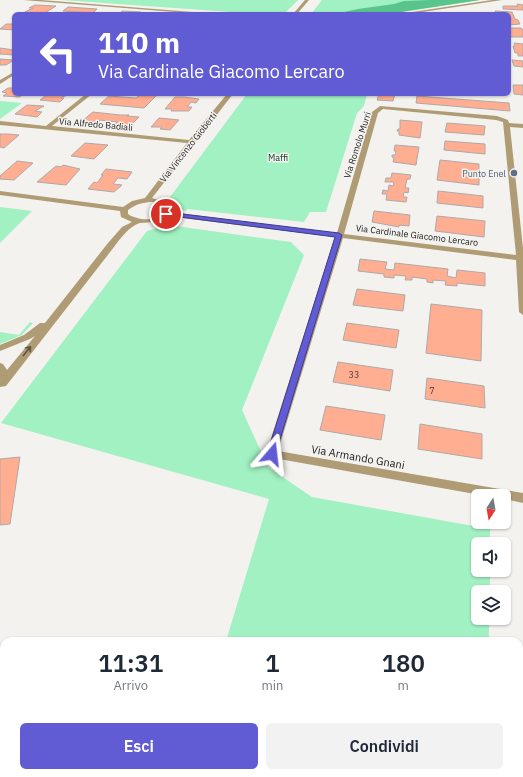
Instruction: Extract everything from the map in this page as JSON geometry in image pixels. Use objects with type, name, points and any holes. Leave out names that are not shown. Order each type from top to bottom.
[{"type":"street","points":[[25,0],[179,12]]},
{"type":"street","points":[[297,12],[307,0]]},
{"type":"street","points":[[420,12],[467,7],[500,0]]},
{"type":"street","points":[[110,10],[116,6]]},
{"type":"street","points":[[0,82],[12,74]]},
{"type":"street","points":[[47,128],[87,96]]},
{"type":"street","name":"Via Vincenzo Gioberti","points":[[147,200],[228,96]]},
{"type":"street","name":"Via Romolo Murri","points":[[339,235],[375,112],[382,107],[496,118],[506,120],[506,125]]},
{"type":"street","name":"Via Alfredo Badiali","points":[[0,123],[191,142]]},
{"type":"street","points":[[523,126],[506,125],[522,258],[523,312]]},
{"type":"street","points":[[0,194],[124,209],[133,203],[154,200],[165,204],[168,210],[166,214]]},
{"type":"street","points":[[124,209],[124,215],[132,220],[138,221]]},
{"type":"street","name":"Via Cardinale Giacomo Lercaro","points":[[138,221],[151,221],[166,214],[522,258]]},
{"type":"street","points":[[2,385],[125,229],[138,221]]},
{"type":"street","name":"Via Armando Gnani","points":[[339,235],[272,454],[523,498]]},
{"type":"street","points":[[0,348],[27,337],[52,320]]},
{"type":"street","points":[[0,366],[4,374],[2,385]]},
{"type":"green space","points":[[62,0],[298,0],[286,12],[231,12]]},
{"type":"green space","points":[[322,0],[480,0],[401,12],[313,12]]},
{"type":"green space","points":[[480,0],[401,12],[344,12],[404,1]]},
{"type":"green space","name":"Maffi","points":[[246,96],[366,96],[364,106],[357,113],[326,212],[310,212],[304,222],[187,209],[186,211],[174,206],[166,197],[170,197]]},
{"type":"green space","points":[[0,101],[22,103],[0,119]]},
{"type":"green space","points":[[0,207],[32,211],[0,243]]},
{"type":"green space","points":[[168,225],[291,242],[304,255],[242,410],[268,467],[312,497],[471,526],[471,529],[490,529],[490,537],[471,537],[471,577],[490,577],[490,585],[471,585],[471,625],[489,625],[489,637],[227,637],[269,499],[1,423],[147,231]]},
{"type":"green space","points":[[30,322],[33,323],[22,335],[0,344],[0,332],[19,335]]},
{"type":"building","points":[[517,4],[523,5],[523,10],[503,9],[503,6],[518,6]]},
{"type":"building","points":[[35,5],[56,6],[46,12],[25,12],[33,8],[29,8]]},
{"type":"building","points":[[68,7],[97,9],[94,12],[63,11]]},
{"type":"building","points":[[495,11],[512,12],[515,19],[518,20],[520,24],[511,25],[511,12]]},
{"type":"building","points":[[6,24],[12,24],[12,30],[0,29]]},
{"type":"building","points":[[511,28],[521,28],[523,30],[523,37],[511,37]]},
{"type":"building","points":[[514,43],[523,44],[523,56],[518,56],[518,53],[515,53],[513,46],[515,46]]},
{"type":"building","points":[[0,48],[12,50],[12,55],[0,54]]},
{"type":"building","points":[[0,59],[12,60],[6,65],[0,65]]},
{"type":"building","points":[[512,60],[523,61],[523,67],[514,66]]},
{"type":"building","points":[[513,85],[523,85],[523,95],[514,94]]},
{"type":"building","points":[[8,88],[12,88],[12,96],[21,96],[19,97],[3,96],[7,93],[2,92]]},
{"type":"building","points":[[45,96],[65,96],[61,98],[64,98],[60,102],[40,100]]},
{"type":"building","points":[[109,96],[136,98],[138,96],[156,96],[144,108],[100,104]]},
{"type":"building","points":[[378,96],[394,96],[393,101],[377,100]]},
{"type":"building","points":[[417,96],[509,103],[510,111],[416,103]]},
{"type":"building","points":[[175,97],[199,99],[196,103],[191,102],[187,107],[192,107],[189,111],[171,111],[172,109],[165,109]]},
{"type":"building","points":[[27,105],[44,106],[35,111],[42,112],[37,117],[15,114]]},
{"type":"building","points":[[93,112],[139,117],[130,126],[114,125],[117,122],[100,120],[98,123],[82,121]]},
{"type":"building","points":[[159,118],[179,120],[170,130],[160,129],[162,127],[151,127]]},
{"type":"building","points":[[400,120],[422,122],[420,138],[399,135],[399,131],[397,131],[400,129]]},
{"type":"building","points":[[447,123],[485,126],[484,135],[445,132]]},
{"type":"building","points":[[0,134],[19,135],[4,148],[0,147]]},
{"type":"building","points":[[445,141],[485,144],[485,154],[444,150]]},
{"type":"building","points":[[85,143],[108,145],[94,159],[71,156]]},
{"type":"building","points":[[395,145],[419,147],[416,165],[393,162],[394,158],[392,155],[395,155]]},
{"type":"building","points":[[440,160],[479,164],[479,172],[481,172],[481,176],[479,176],[479,185],[437,180]]},
{"type":"building","points":[[17,161],[33,163],[14,180],[0,179],[0,176]]},
{"type":"building","points":[[63,165],[80,169],[66,185],[37,182],[56,166],[61,167]]},
{"type":"building","points":[[106,169],[132,172],[127,179],[118,178],[113,184],[122,185],[114,192],[88,189],[94,182],[97,183]]},
{"type":"building","points":[[392,173],[411,175],[410,179],[407,179],[405,188],[409,188],[408,193],[404,192],[403,197],[407,197],[406,202],[386,200],[387,194],[382,194],[383,190],[388,191],[389,185],[393,186],[394,182],[385,182],[386,178],[391,178]]},
{"type":"building","points":[[438,191],[483,196],[483,208],[437,203]]},
{"type":"building","points":[[374,211],[410,215],[409,226],[399,225],[399,227],[372,222]]},
{"type":"building","points":[[437,216],[485,221],[484,237],[435,231]]},
{"type":"building","points":[[360,259],[387,262],[385,269],[394,270],[395,263],[448,269],[447,276],[456,278],[457,270],[485,273],[485,286],[457,283],[457,286],[445,285],[446,281],[433,280],[433,283],[427,282],[427,279],[412,277],[412,280],[405,280],[406,276],[394,275],[394,278],[384,277],[384,274],[358,271]]},
{"type":"building","points":[[357,289],[405,295],[403,311],[353,305]]},
{"type":"building","points":[[431,304],[482,310],[481,361],[426,353]]},
{"type":"building","points":[[347,323],[399,330],[396,348],[343,340]]},
{"type":"building","points":[[338,362],[393,370],[390,391],[333,382]]},
{"type":"building","points":[[427,378],[484,386],[485,408],[425,399]]},
{"type":"building","points":[[326,406],[385,415],[381,440],[320,430]]},
{"type":"building","points":[[420,424],[482,434],[482,459],[418,449]]},
{"type":"building","points":[[20,457],[10,524],[0,525],[0,459]]},
{"type":"place","name":"Punto Enel","points":[[514,173]]},
{"type":"route","points":[[166,214],[339,235],[272,454]]}]
